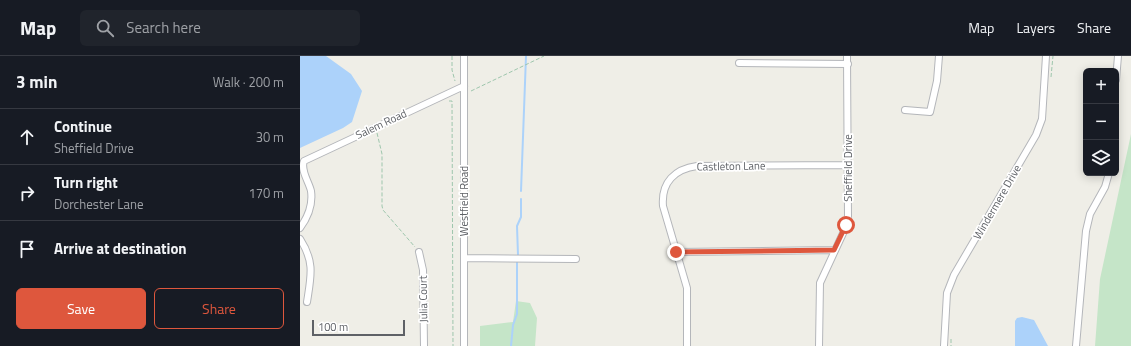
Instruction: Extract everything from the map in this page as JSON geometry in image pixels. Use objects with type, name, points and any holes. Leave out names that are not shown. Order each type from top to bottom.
[{"type":"street","name":"Westfield Road","points":[[464,56],[464,346]]},
{"type":"street","name":"Sheffield Drive","points":[[819,346],[820,283],[847,220],[847,56]]},
{"type":"street","points":[[905,110],[930,112],[937,81],[939,56]]},
{"type":"street","name":"Windermere Drive","points":[[944,346],[947,293],[954,275],[1036,135],[1040,124],[1046,56]]},
{"type":"street","points":[[1117,68],[1118,56]]},
{"type":"street","points":[[739,63],[848,64]]},
{"type":"street","name":"Salem Road","points":[[300,228],[308,215],[311,197],[302,165],[306,159],[464,86]]},
{"type":"street","name":"Castleton Lane","points":[[687,346],[687,288],[663,209],[663,196],[669,180],[680,170],[697,166],[848,165]]},
{"type":"street","points":[[1076,346],[1086,231],[1090,214],[1105,187],[1108,176]]},
{"type":"street","points":[[300,240],[308,252],[311,265],[307,302]]},
{"type":"street","points":[[676,252],[834,250]]},
{"type":"street","name":"Julia Court","points":[[419,252],[423,270],[424,346]]},
{"type":"street","points":[[464,258],[576,259]]},
{"type":"path","points":[[452,56],[452,70],[455,81]]},
{"type":"path","points":[[471,91],[544,56]]},
{"type":"path","points":[[452,101],[453,346]]},
{"type":"path","points":[[377,133],[382,154],[383,210],[419,252]]},
{"type":"green space","points":[[1131,134],[1131,346],[1095,346],[1100,279]]},
{"type":"green space","points":[[516,301],[530,303],[537,318],[535,346],[480,346],[480,326],[513,322]]},
{"type":"water","points":[[300,56],[326,56],[351,74],[362,91],[352,122],[343,128],[300,148]]},
{"type":"water","points":[[1022,317],[1034,320],[1048,346],[1015,346],[1015,321],[1017,318]]},
{"type":"waterway","points":[[521,191],[526,56]]},
{"type":"waterway","points":[[518,255],[517,226],[521,217],[521,199]]},
{"type":"waterway","points":[[511,346],[513,325],[517,314],[517,261]]},
{"type":"route","points":[[676,252],[834,250],[846,225]]}]
